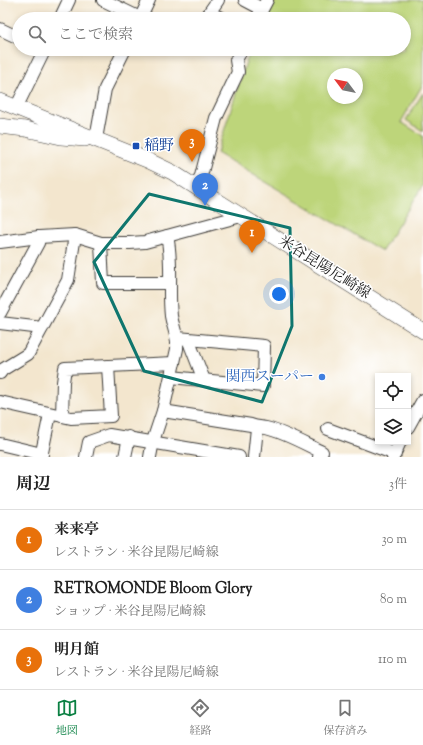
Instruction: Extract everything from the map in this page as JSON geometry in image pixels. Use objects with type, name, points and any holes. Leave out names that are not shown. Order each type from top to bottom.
[{"type":"main road","name":"米谷昆陽尼崎線","points":[[0,101],[147,160],[195,186],[423,332]]},
{"type":"main road","name":"米谷昆陽尼崎線","points":[[0,126],[25,129],[61,137],[96,139]]},
{"type":"street","points":[[63,12],[69,0]]},
{"type":"street","points":[[103,0],[126,12]]},
{"type":"street","points":[[143,12],[149,0]]},
{"type":"street","points":[[210,12],[218,0]]},
{"type":"street","points":[[245,0],[262,9]]},
{"type":"street","points":[[0,29],[12,35]]},
{"type":"street","points":[[16,108],[40,56]]},
{"type":"street","points":[[96,139],[105,89],[122,56]]},
{"type":"street","points":[[195,186],[201,176],[216,118],[238,72],[236,60],[238,56]]},
{"type":"street","points":[[0,242],[39,237],[76,235],[101,242],[146,242],[241,216]]},
{"type":"street","points":[[0,373],[2,370],[28,354],[68,280],[76,235]]},
{"type":"street","points":[[167,236],[170,248],[169,283],[171,318],[204,380]]},
{"type":"street","points":[[0,313],[38,243],[39,237]]},
{"type":"street","points":[[101,242],[103,282],[169,283]]},
{"type":"street","points":[[0,324],[42,328]]},
{"type":"street","points":[[150,457],[153,441],[163,411],[174,363],[183,339]]},
{"type":"street","points":[[171,377],[263,386],[264,346],[183,339]]},
{"type":"street","points":[[0,444],[41,455],[56,415],[65,368],[174,363]]},
{"type":"street","points":[[0,402],[70,418],[111,416],[108,366]]},
{"type":"street","points":[[411,422],[423,400]]},
{"type":"street","points":[[163,411],[251,425],[257,428],[266,428],[322,452],[319,457]]},
{"type":"street","points":[[254,457],[257,428]]},
{"type":"street","points":[[328,429],[394,455],[399,445]]},
{"type":"street","points":[[86,457],[89,442],[109,435],[153,441],[211,454],[239,457]]},
{"type":"street","points":[[125,457],[129,437]]},
{"type":"highlighted area","points":[[149,194],[290,228],[292,326],[262,402],[144,371],[94,262]]},
{"type":"green space","points":[[276,0],[423,0],[423,84],[401,122],[423,136],[423,185],[382,251],[217,153],[249,56],[411,56],[411,12],[270,12]]},
{"type":"green space","points":[[423,93],[423,131],[406,120]]},
{"type":"place","name":"稲野","points":[[136,146]]},
{"type":"place","name":"明月館","points":[[192,162]]},
{"type":"place","name":"RETROMONDE Bloom Glory","points":[[205,206]]},
{"type":"place","name":"来来亭","points":[[252,253]]},
{"type":"place","name":"関西スーパー","points":[[322,377]]}]
